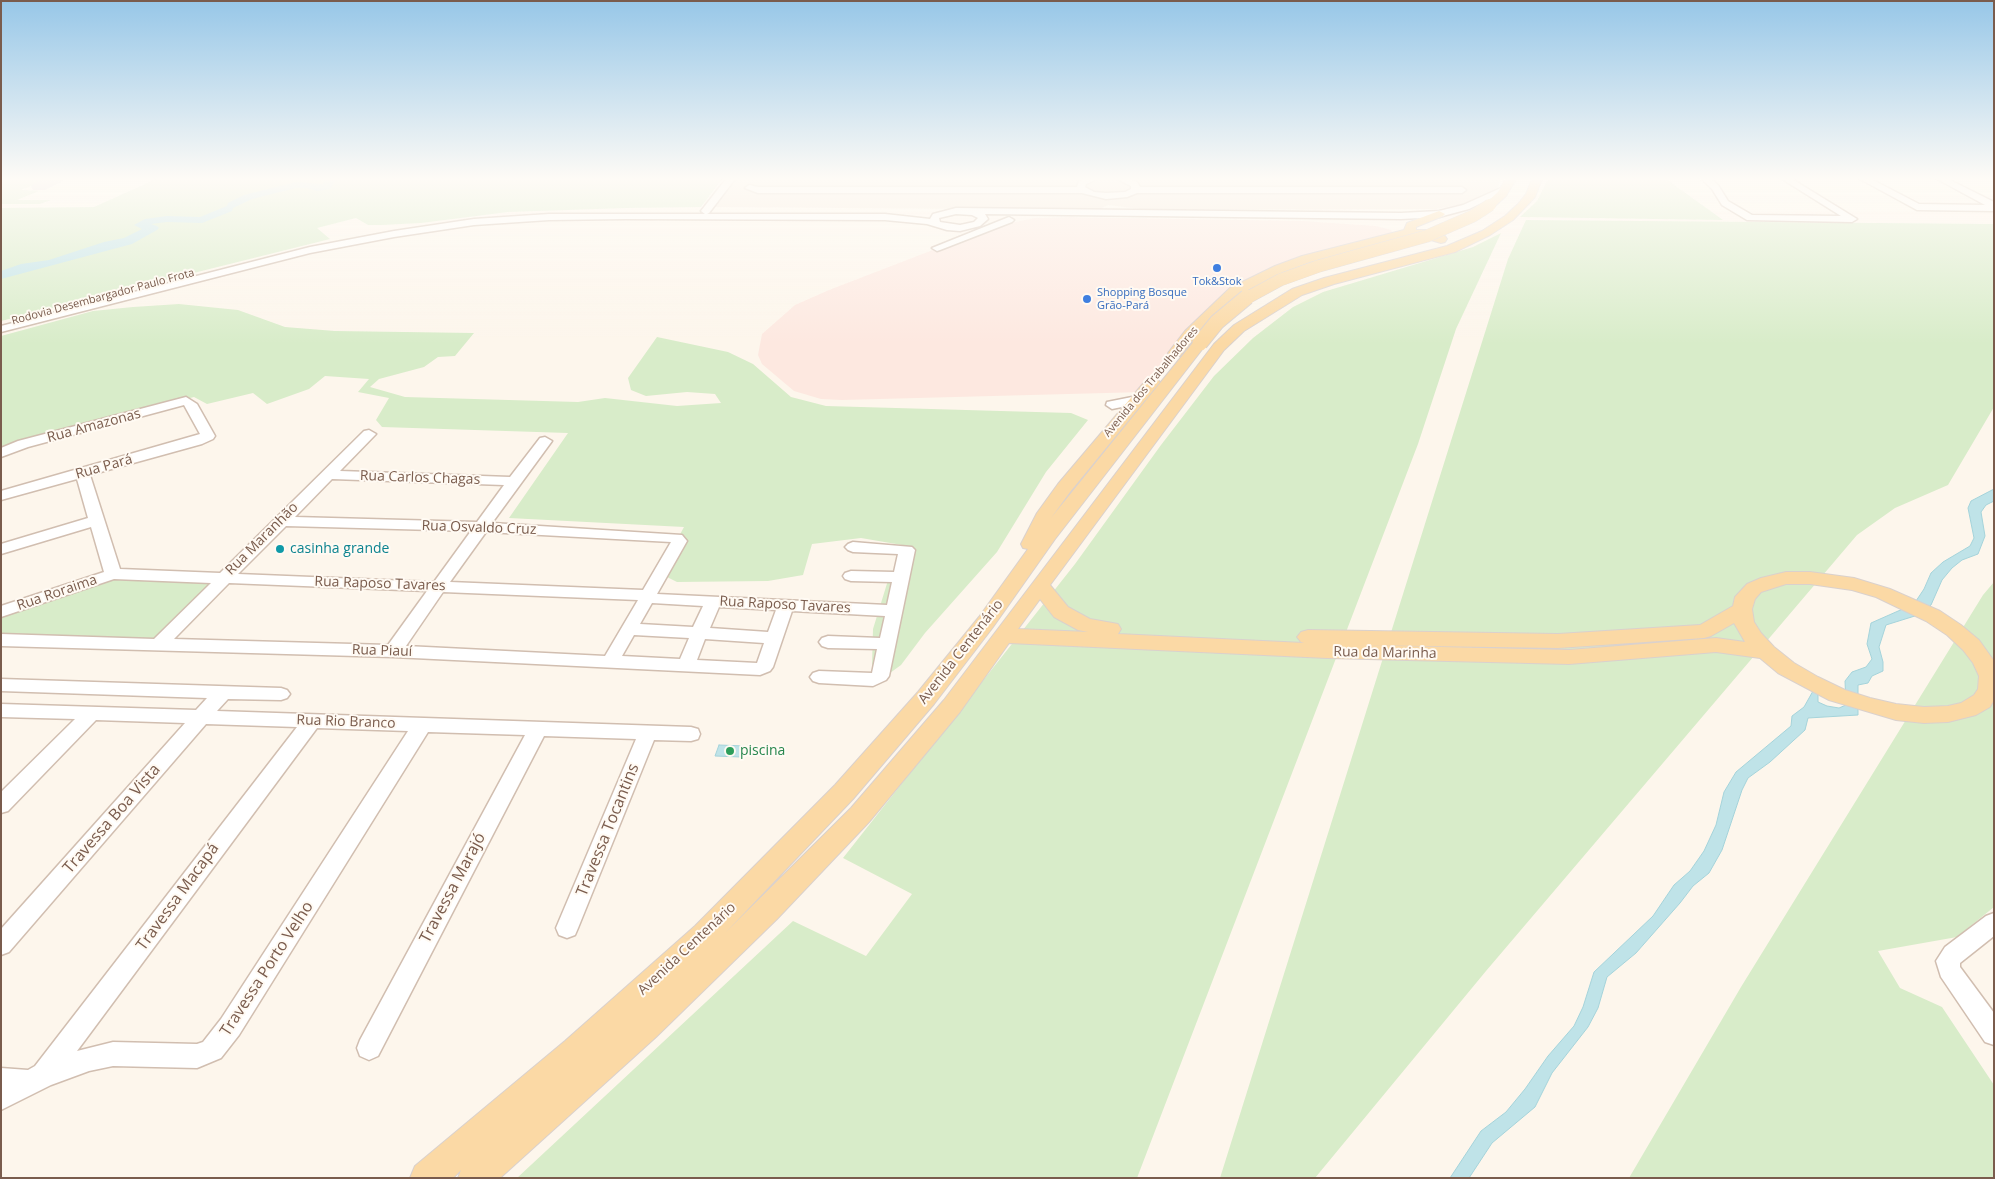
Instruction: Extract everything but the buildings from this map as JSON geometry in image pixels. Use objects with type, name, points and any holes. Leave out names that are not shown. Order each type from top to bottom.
[{"type":"main road","name":"Avenida dos Trabalhadores","points":[[1033,576],[1027,550],[1043,517],[1113,412],[1137,400],[1190,334],[1236,291],[1256,279],[1292,264],[1385,234]]},
{"type":"main road","points":[[1409,261],[1446,244],[1435,236],[1420,234]]},
{"type":"main road","name":"Avenida Centenário","points":[[475,1178],[645,1027],[768,911],[866,808],[952,706],[1004,636],[1033,576],[1048,535],[1216,322],[1246,298],[1280,280],[1320,266],[1432,234]]},
{"type":"main road","name":"Avenida Centenário","points":[[427,1178],[576,1051],[705,935],[844,792],[912,715],[986,622],[1033,576],[1219,347],[1240,328],[1275,305],[1312,286],[1451,249],[1482,234]]},
{"type":"main road","name":"Rua da Marinha","points":[[1033,576],[1061,612],[1085,625],[1119,630],[1309,637],[1568,641],[1704,631],[1742,609]]},
{"type":"main road","points":[[1786,578],[1810,578],[1854,584],[1909,604],[1933,616],[1971,645],[1983,661],[1990,676],[1988,701],[1962,711],[1948,714],[1924,715],[1896,712],[1866,705],[1837,695],[1786,668],[1766,652],[1752,637],[1744,622],[1742,609],[1746,598],[1754,588],[1768,582],[1786,578]]},
{"type":"main road","name":"Rua da Marinha","points":[[1004,636],[1327,651],[1569,657],[1716,645],[1766,652]]},
{"type":"main road","points":[[1971,645],[1994,654]]},
{"type":"street","name":"Rodovia Desembargador Paulo Frota","points":[[1,324],[259,257],[370,234]]},
{"type":"street","name":"Rodovia Desembargador Paulo Frota","points":[[1,329],[310,250],[394,234]]},
{"type":"street","points":[[937,248],[973,234]]},
{"type":"street","name":"Rua Amazonas","points":[[1,453],[23,444],[187,401],[192,404],[208,438]]},
{"type":"street","name":"Rua Maranhão","points":[[158,645],[223,577],[369,434]]},
{"type":"street","name":"Rua Pará","points":[[1,496],[208,438]]},
{"type":"street","points":[[393,650],[514,480],[545,441]]},
{"type":"street","points":[[82,473],[113,574]]},
{"type":"street","name":"Rua Carlos Chagas","points":[[326,475],[514,480]]},
{"type":"street","points":[[1,549],[97,520]]},
{"type":"street","name":"Rua Osvaldo Cruz","points":[[281,521],[482,527],[678,538],[646,597]]},
{"type":"street","points":[[819,677],[877,679],[880,676],[907,549],[854,547]]},
{"type":"street","name":"Rua Raposo Tavares","points":[[113,574],[438,586],[894,611]]},
{"type":"street","name":"Rua Roraima","points":[[1,612],[113,574]]},
{"type":"street","points":[[851,576],[901,578]]},
{"type":"street","points":[[611,661],[646,597]]},
{"type":"street","points":[[686,665],[713,601]]},
{"type":"street","points":[[628,629],[775,638],[786,605]]},
{"type":"street","name":"Rua Piauí","points":[[1,640],[393,650],[762,669],[775,638]]},
{"type":"street","points":[[828,642],[887,644]]},
{"type":"street","points":[[3,687],[281,694]]},
{"type":"street","name":"Travessa Boa Vista","points":[[1,945],[223,692]]},
{"type":"street","name":"Rua Rio Branco","points":[[1,710],[691,734]]},
{"type":"street","points":[[1,805],[92,714]]},
{"type":"street","name":"Travessa Macapá","points":[[36,1079],[312,721]]},
{"type":"street","name":"Travessa Porto Velho","points":[[36,1079],[89,1059],[113,1054],[196,1056],[207,1053],[216,1046],[230,1027],[422,725]]},
{"type":"street","name":"Travessa Marajó","points":[[369,1048],[538,729]]},
{"type":"street","name":"Travessa Tocantins","points":[[567,928],[648,732]]},
{"type":"street","points":[[1994,923],[1952,954],[1948,961],[1949,970],[1994,1034]]},
{"type":"street","points":[[1,1080],[36,1079]]},
{"type":"street","points":[[1,1098],[36,1079]]},
{"type":"shaded area","points":[[974,234],[1392,234],[1256,279],[1190,334],[1144,392],[842,400],[821,399],[794,391],[762,364],[758,355],[762,334],[795,305]]},
{"type":"green space","points":[[1,234],[324,234],[330,239],[1,321]]},
{"type":"green space","points":[[1501,234],[1456,329],[1418,444],[1137,1178],[517,1178],[793,921],[866,956],[912,894],[843,858],[1075,564],[1161,445],[1214,376],[1253,338],[1293,307],[1323,292],[1473,247]]},
{"type":"green space","points":[[1520,234],[1994,234],[1994,407],[1948,485],[1895,508],[1857,535],[1486,971],[1315,1178],[1220,1178],[1508,259]]},
{"type":"green space","points":[[179,304],[238,310],[285,327],[335,331],[474,333],[455,356],[438,357],[424,367],[379,379],[370,387],[405,397],[578,402],[605,398],[677,406],[721,403],[715,394],[687,392],[646,396],[631,390],[628,378],[657,337],[728,352],[753,364],[791,397],[826,406],[1071,413],[1088,420],[1046,472],[997,552],[925,633],[901,665],[879,681],[872,665],[873,629],[889,577],[900,564],[902,545],[861,538],[812,544],[803,575],[768,581],[677,582],[659,573],[684,527],[509,518],[568,433],[382,427],[376,420],[389,398],[358,392],[369,379],[325,376],[309,389],[267,404],[253,393],[207,404],[194,397],[38,437],[1,449],[1,336],[93,311]]},
{"type":"green space","points":[[114,571],[224,575],[157,643],[1,638],[1,611]]},
{"type":"green space","points":[[1994,582],[1994,907],[1957,937],[1878,951],[1900,988],[1942,1007],[1994,1085],[1994,1178],[1629,1178],[1741,987],[1983,595]]},
{"type":"water","points":[[1994,489],[1994,501],[1986,505],[1981,512],[1985,536],[1978,554],[1962,560],[1952,568],[1942,580],[1931,605],[1918,615],[1886,625],[1879,647],[1883,671],[1872,676],[1868,683],[1858,685],[1858,715],[1808,718],[1805,730],[1770,762],[1748,778],[1742,790],[1722,850],[1709,873],[1693,886],[1636,953],[1607,977],[1598,1008],[1588,1027],[1552,1073],[1535,1107],[1492,1143],[1469,1178],[1450,1178],[1481,1131],[1506,1112],[1548,1056],[1574,1026],[1583,1007],[1594,972],[1653,916],[1674,885],[1690,871],[1704,851],[1716,825],[1724,792],[1736,772],[1791,726],[1792,716],[1804,707],[1813,691],[1818,692],[1818,702],[1827,706],[1839,708],[1846,705],[1845,681],[1852,672],[1866,667],[1872,659],[1867,644],[1871,623],[1914,604],[1924,589],[1931,573],[1943,562],[1970,546],[1974,538],[1968,508],[1971,501]]},
{"type":"water","name":"piscina","points":[[719,745],[745,746],[741,757],[715,756]]},
{"type":"waterway","points":[[1,275],[25,267],[51,263],[108,245],[128,241],[141,234]]},
{"type":"place","name":"Tok&Stok","points":[[1217,268]]},
{"type":"place","name":"Shopping Bosque Grão-Pará","points":[[1087,299]]},
{"type":"place","name":"casinha grande","points":[[280,549]]},
{"type":"place","name":"piscina","points":[[730,751]]}]
